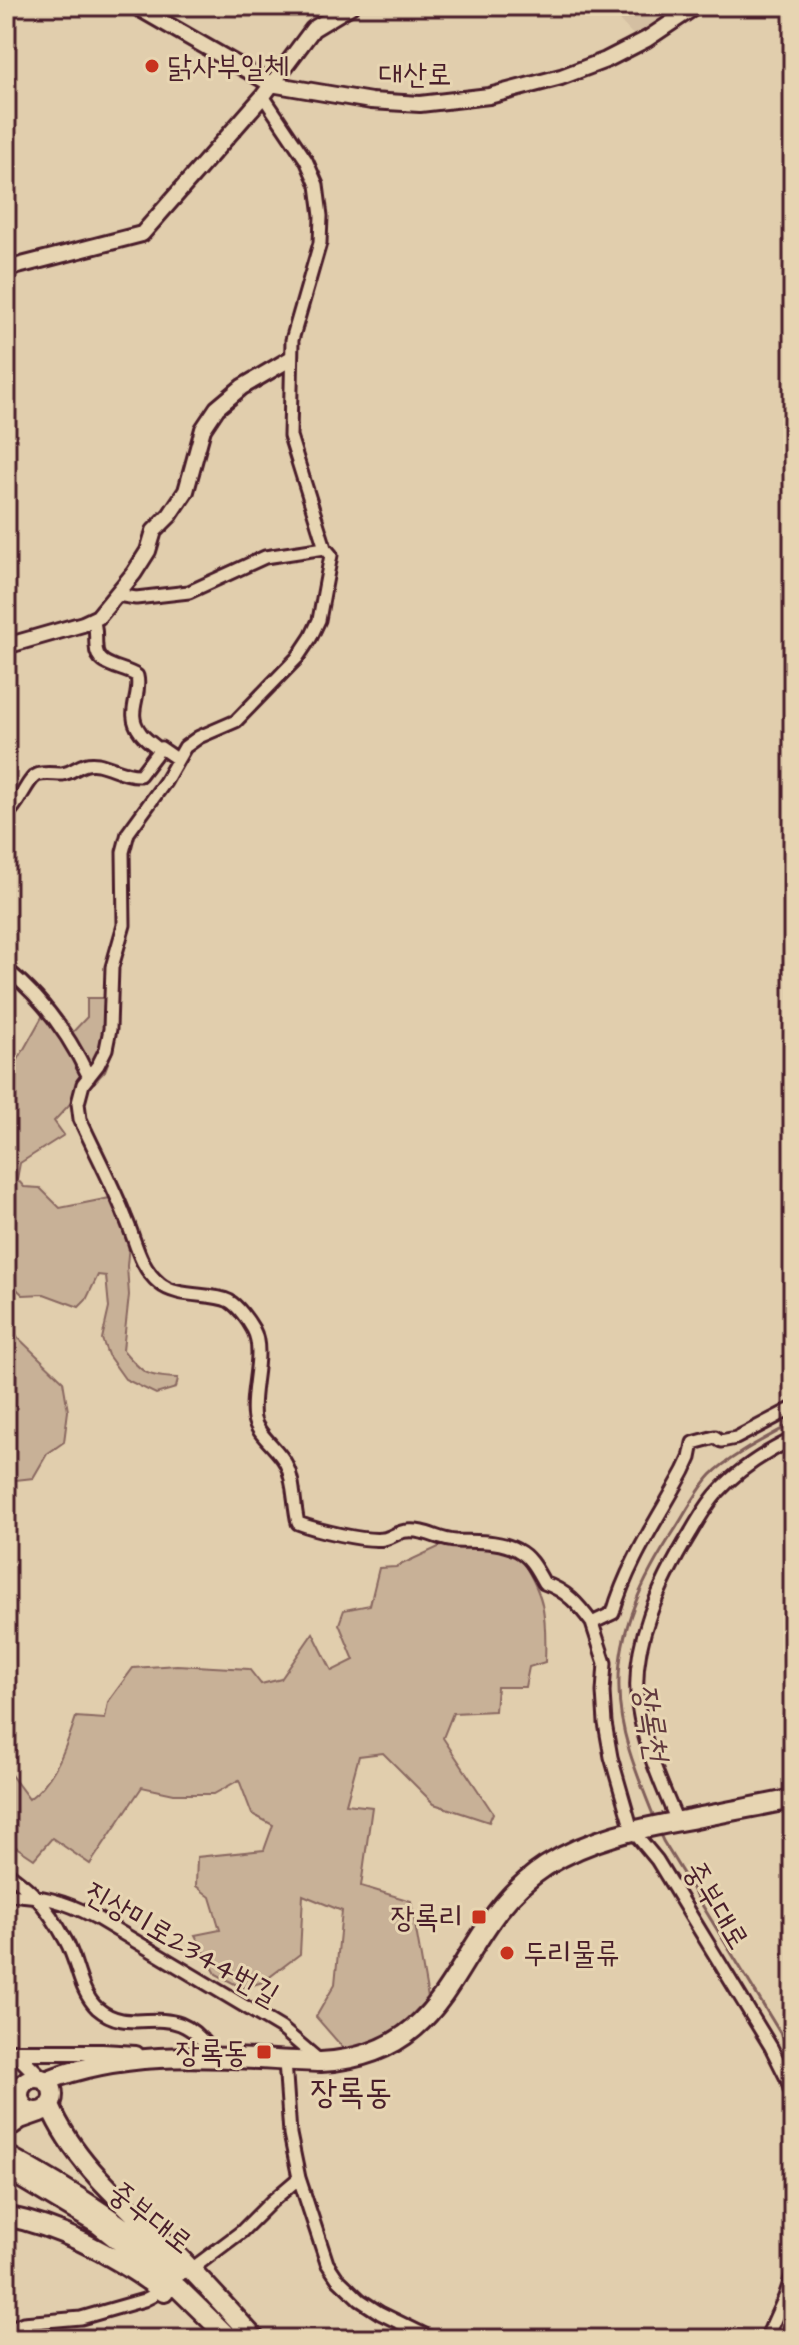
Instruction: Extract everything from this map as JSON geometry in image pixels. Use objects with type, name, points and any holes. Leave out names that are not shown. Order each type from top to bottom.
[{"type":"main road","points":[[6,2111],[27,2084],[119,2062],[160,2056],[321,2062],[370,2054],[417,2026],[444,1996],[490,1921],[518,1887],[564,1855],[636,1830],[793,1799]]},
{"type":"main road","points":[[27,2084],[21,2103],[35,2113],[78,2082],[119,2062]]},
{"type":"main road","points":[[27,2084],[53,2090],[48,2106],[76,2150],[110,2189],[199,2277],[253,2339]]},
{"type":"main road","points":[[6,2129],[48,2106]]},
{"type":"main road","name":"중부대로","points":[[6,2155],[64,2186],[136,2237],[253,2339]]},
{"type":"main road","name":"중부대로","points":[[6,2169],[109,2232],[178,2288],[228,2339]]},
{"type":"main road","points":[[6,2216],[51,2228],[116,2259],[228,2339]]},
{"type":"street","name":"대산로","points":[[135,6],[238,67],[267,90],[397,104],[443,103],[538,85],[606,60],[663,30],[696,6]]},
{"type":"street","points":[[6,269],[142,234],[267,90],[313,29],[351,6]]},
{"type":"street","points":[[267,90],[317,185],[320,243],[292,340],[290,436],[325,548],[331,555],[319,620],[297,658],[236,721],[199,737],[185,747],[165,782],[128,833],[123,852],[124,925],[112,967],[110,1029],[106,1049],[83,1084],[78,1103],[80,1119],[148,1272],[162,1286],[185,1294],[229,1301],[245,1316],[255,1332],[255,1424],[285,1462],[293,1484],[298,1523],[372,1540],[406,1531],[425,1532],[448,1540],[476,1541],[517,1549],[529,1559],[544,1583],[558,1588],[576,1602],[592,1623],[605,1663],[603,1692],[611,1757],[636,1830]]},
{"type":"street","points":[[6,646],[98,617],[148,551],[154,531],[170,515],[186,491],[203,429],[217,408],[242,387],[290,359]]},
{"type":"street","points":[[117,595],[136,598],[189,592],[265,557],[325,548]]},
{"type":"street","points":[[93,620],[96,628],[95,651],[100,660],[137,676],[138,694],[132,711],[140,733],[159,750],[161,748],[177,759]]},
{"type":"street","points":[[6,815],[37,775],[64,774],[85,763],[140,775],[159,750]]},
{"type":"street","points":[[6,969],[26,984],[46,1007],[66,1034],[89,1077]]},
{"type":"street","points":[[592,1623],[613,1613],[627,1574],[684,1471],[693,1443],[715,1437],[728,1441],[793,1408]]},
{"type":"street","points":[[675,1822],[641,1722],[637,1683],[643,1639],[661,1588],[710,1501],[745,1468],[793,1439]]},
{"type":"street","name":"중부대로","points":[[636,1830],[771,2047],[793,2099]]},
{"type":"street","points":[[6,1871],[34,1896],[67,1942],[90,2000],[99,2010],[126,2019],[167,2021],[189,2027],[206,2043],[215,2059]]},
{"type":"street","name":"진상미로2344번길","points":[[6,1894],[68,1903],[95,1917],[281,2028],[321,2062]]},
{"type":"street","points":[[27,2084],[10,2053],[102,2052],[160,2056]]},
{"type":"street","points":[[285,2061],[290,2134],[299,2178],[327,2263],[337,2278],[360,2300],[433,2339]]},
{"type":"street","points":[[197,2265],[241,2232],[299,2178]]},
{"type":"street","points":[[766,2339],[793,2273]]},
{"type":"street","points":[[6,2330],[23,2323],[81,2318],[152,2296]]},
{"type":"shaded area","points":[[606,6],[687,6],[636,38]]},
{"type":"shaded area","points":[[793,245],[793,306],[785,305],[787,248]]},
{"type":"shaded area","points":[[87,998],[104,998],[116,1010],[112,1053],[105,1071],[54,1121],[64,1135],[20,1163],[17,1179],[24,1187],[40,1188],[60,1208],[120,1196],[131,1222],[127,1266],[129,1295],[123,1350],[146,1373],[178,1378],[176,1388],[156,1394],[125,1379],[108,1355],[102,1339],[109,1308],[106,1276],[98,1275],[86,1300],[79,1307],[44,1294],[23,1295],[6,1279],[6,1081],[42,1017],[70,1035],[87,1017]]},
{"type":"shaded area","points":[[6,1326],[63,1381],[68,1411],[64,1442],[47,1454],[33,1478],[16,1480],[6,1467]]},
{"type":"shaded area","points":[[447,1543],[516,1551],[533,1579],[542,1604],[545,1662],[529,1667],[525,1687],[497,1687],[495,1711],[453,1713],[443,1738],[493,1813],[489,1822],[434,1804],[383,1753],[359,1756],[346,1804],[372,1807],[361,1886],[411,1901],[428,1998],[396,2031],[358,2047],[344,2049],[316,2017],[335,1984],[342,1911],[303,1895],[300,1954],[263,1982],[242,1988],[216,1974],[195,1935],[220,1930],[210,1897],[196,1886],[197,1857],[264,1850],[273,1825],[252,1814],[239,1780],[214,1794],[174,1794],[142,1787],[90,1864],[52,1838],[34,1859],[13,1845],[6,1850],[6,1773],[8,1771],[29,1799],[53,1773],[76,1717],[105,1719],[108,1702],[133,1668],[177,1665],[249,1669],[261,1684],[281,1679],[313,1633],[332,1671],[354,1660],[339,1624],[344,1610],[370,1605],[379,1568],[396,1567]]},
{"type":"waterway","name":"장록천","points":[[654,1817],[630,1754],[620,1705],[622,1646],[634,1606],[663,1549],[711,1475],[738,1454],[793,1423]]},
{"type":"waterway","name":"장록천","points":[[659,1832],[793,2054]]},
{"type":"waterway","name":"장록천","points":[[791,2339],[793,2334]]},
{"type":"place","name":"닭사부일체","points":[[152,66]]},
{"type":"place","name":"장록리","points":[[479,1917]]},
{"type":"place","name":"두리물류","points":[[507,1953]]},
{"type":"place","name":"장록동","points":[[264,2052]]},
{"type":"district","name":"장록동","points":[[351,2091]]}]
